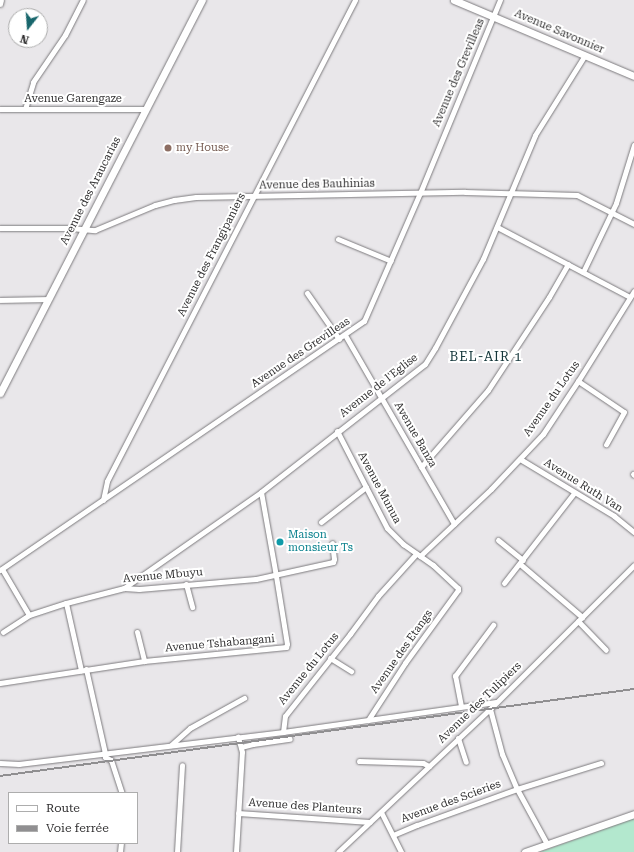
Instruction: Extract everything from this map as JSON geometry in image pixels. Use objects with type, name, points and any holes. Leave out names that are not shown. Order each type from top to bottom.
[{"type":"street","points":[[0,4],[1,0]]},
{"type":"street","points":[[25,109],[33,82],[68,30],[83,0]]},
{"type":"street","name":"Avenue des Araucarias","points":[[0,393],[202,0]]},
{"type":"street","name":"Avenue des Frangipaniers","points":[[103,500],[107,481],[253,197],[315,82],[355,0]]},
{"type":"street","name":"Avenue Savonnier","points":[[454,0],[634,76]]},
{"type":"street","name":"Avenue des Grevilleas","points":[[1,569],[361,324],[367,317],[500,0]]},
{"type":"street","name":"Avenue de l'Eglise","points":[[124,588],[261,492],[337,431],[420,368],[428,360],[468,289],[497,227],[541,125],[585,55]]},
{"type":"street","name":"Avenue Garengaze","points":[[0,109],[146,109]]},
{"type":"street","points":[[583,272],[612,213],[623,186],[634,145]]},
{"type":"street","name":"Avenue des Bauhinias","points":[[0,228],[98,229],[150,207],[174,200],[210,197],[511,192],[577,194],[634,224]]},
{"type":"street","points":[[497,227],[630,297]]},
{"type":"street","points":[[338,239],[391,261]]},
{"type":"street","points":[[421,467],[488,390],[549,297],[568,264]]},
{"type":"street","name":"Avenue du Lotus","points":[[283,732],[285,716],[378,596],[418,555],[491,490],[546,429],[634,291]]},
{"type":"street","points":[[307,294],[339,339]]},
{"type":"street","points":[[0,300],[48,299]]},
{"type":"street","name":"Avenue Banza","points":[[345,335],[454,524]]},
{"type":"street","points":[[578,381],[624,412],[623,417],[606,444]]},
{"type":"street","name":"Avenue Munua","points":[[337,431],[387,528],[394,536],[433,565],[458,588],[454,596]]},
{"type":"street","name":"Avenue Ruth Van","points":[[520,459],[614,516],[634,532]]},
{"type":"street","points":[[321,522],[366,487]]},
{"type":"street","name":"Avenue Tshabangani","points":[[0,683],[144,661],[286,647],[287,644],[261,492]]},
{"type":"street","points":[[504,583],[522,562],[574,493]]},
{"type":"street","points":[[498,540],[580,619],[606,650]]},
{"type":"street","name":"Avenue Mbuyu","points":[[3,632],[29,615],[66,603],[124,588],[139,589],[256,579],[276,576],[333,562],[332,543]]},
{"type":"street","name":"Avenue des Tulipiers","points":[[338,852],[490,709],[634,565]]},
{"type":"street","points":[[1,569],[29,615]]},
{"type":"street","points":[[186,584],[192,607]]},
{"type":"street","name":"Avenue des Etangs","points":[[368,720],[405,663],[454,596]]},
{"type":"street","points":[[66,603],[106,757],[111,760],[122,792]]},
{"type":"street","points":[[461,706],[455,676],[493,625]]},
{"type":"street","points":[[137,632],[144,661]]},
{"type":"street","points":[[330,658],[351,671]]},
{"type":"street","points":[[171,745],[190,728],[244,698]]},
{"type":"street","points":[[0,763],[19,764],[283,732],[496,702]]},
{"type":"street","name":"Avenue des Scieries","points":[[490,709],[502,754],[517,789],[547,844]]},
{"type":"street","points":[[236,852],[241,747],[238,737]]},
{"type":"street","points":[[458,738],[466,762]]},
{"type":"street","points":[[241,747],[290,739]]},
{"type":"street","points":[[358,761],[423,764],[429,766]]},
{"type":"street","name":"Avenue des Scieries","points":[[393,835],[517,789],[601,763]]},
{"type":"street","points":[[177,852],[182,765]]},
{"type":"street","points":[[381,812],[401,852]]},
{"type":"street","name":"Avenue des Planteurs","points":[[238,813],[370,822]]},
{"type":"street","points":[[525,852],[634,814]]},
{"type":"green space","points":[[634,818],[634,852],[540,852]]},
{"type":"railway","points":[[0,776],[634,689]]},
{"type":"place","name":"my House","points":[[168,148]]},
{"type":"place","name":"Maison monsieur Ts","points":[[280,542]]},
{"type":"district","name":"BEL-AIR 1","points":[[486,357]]}]
